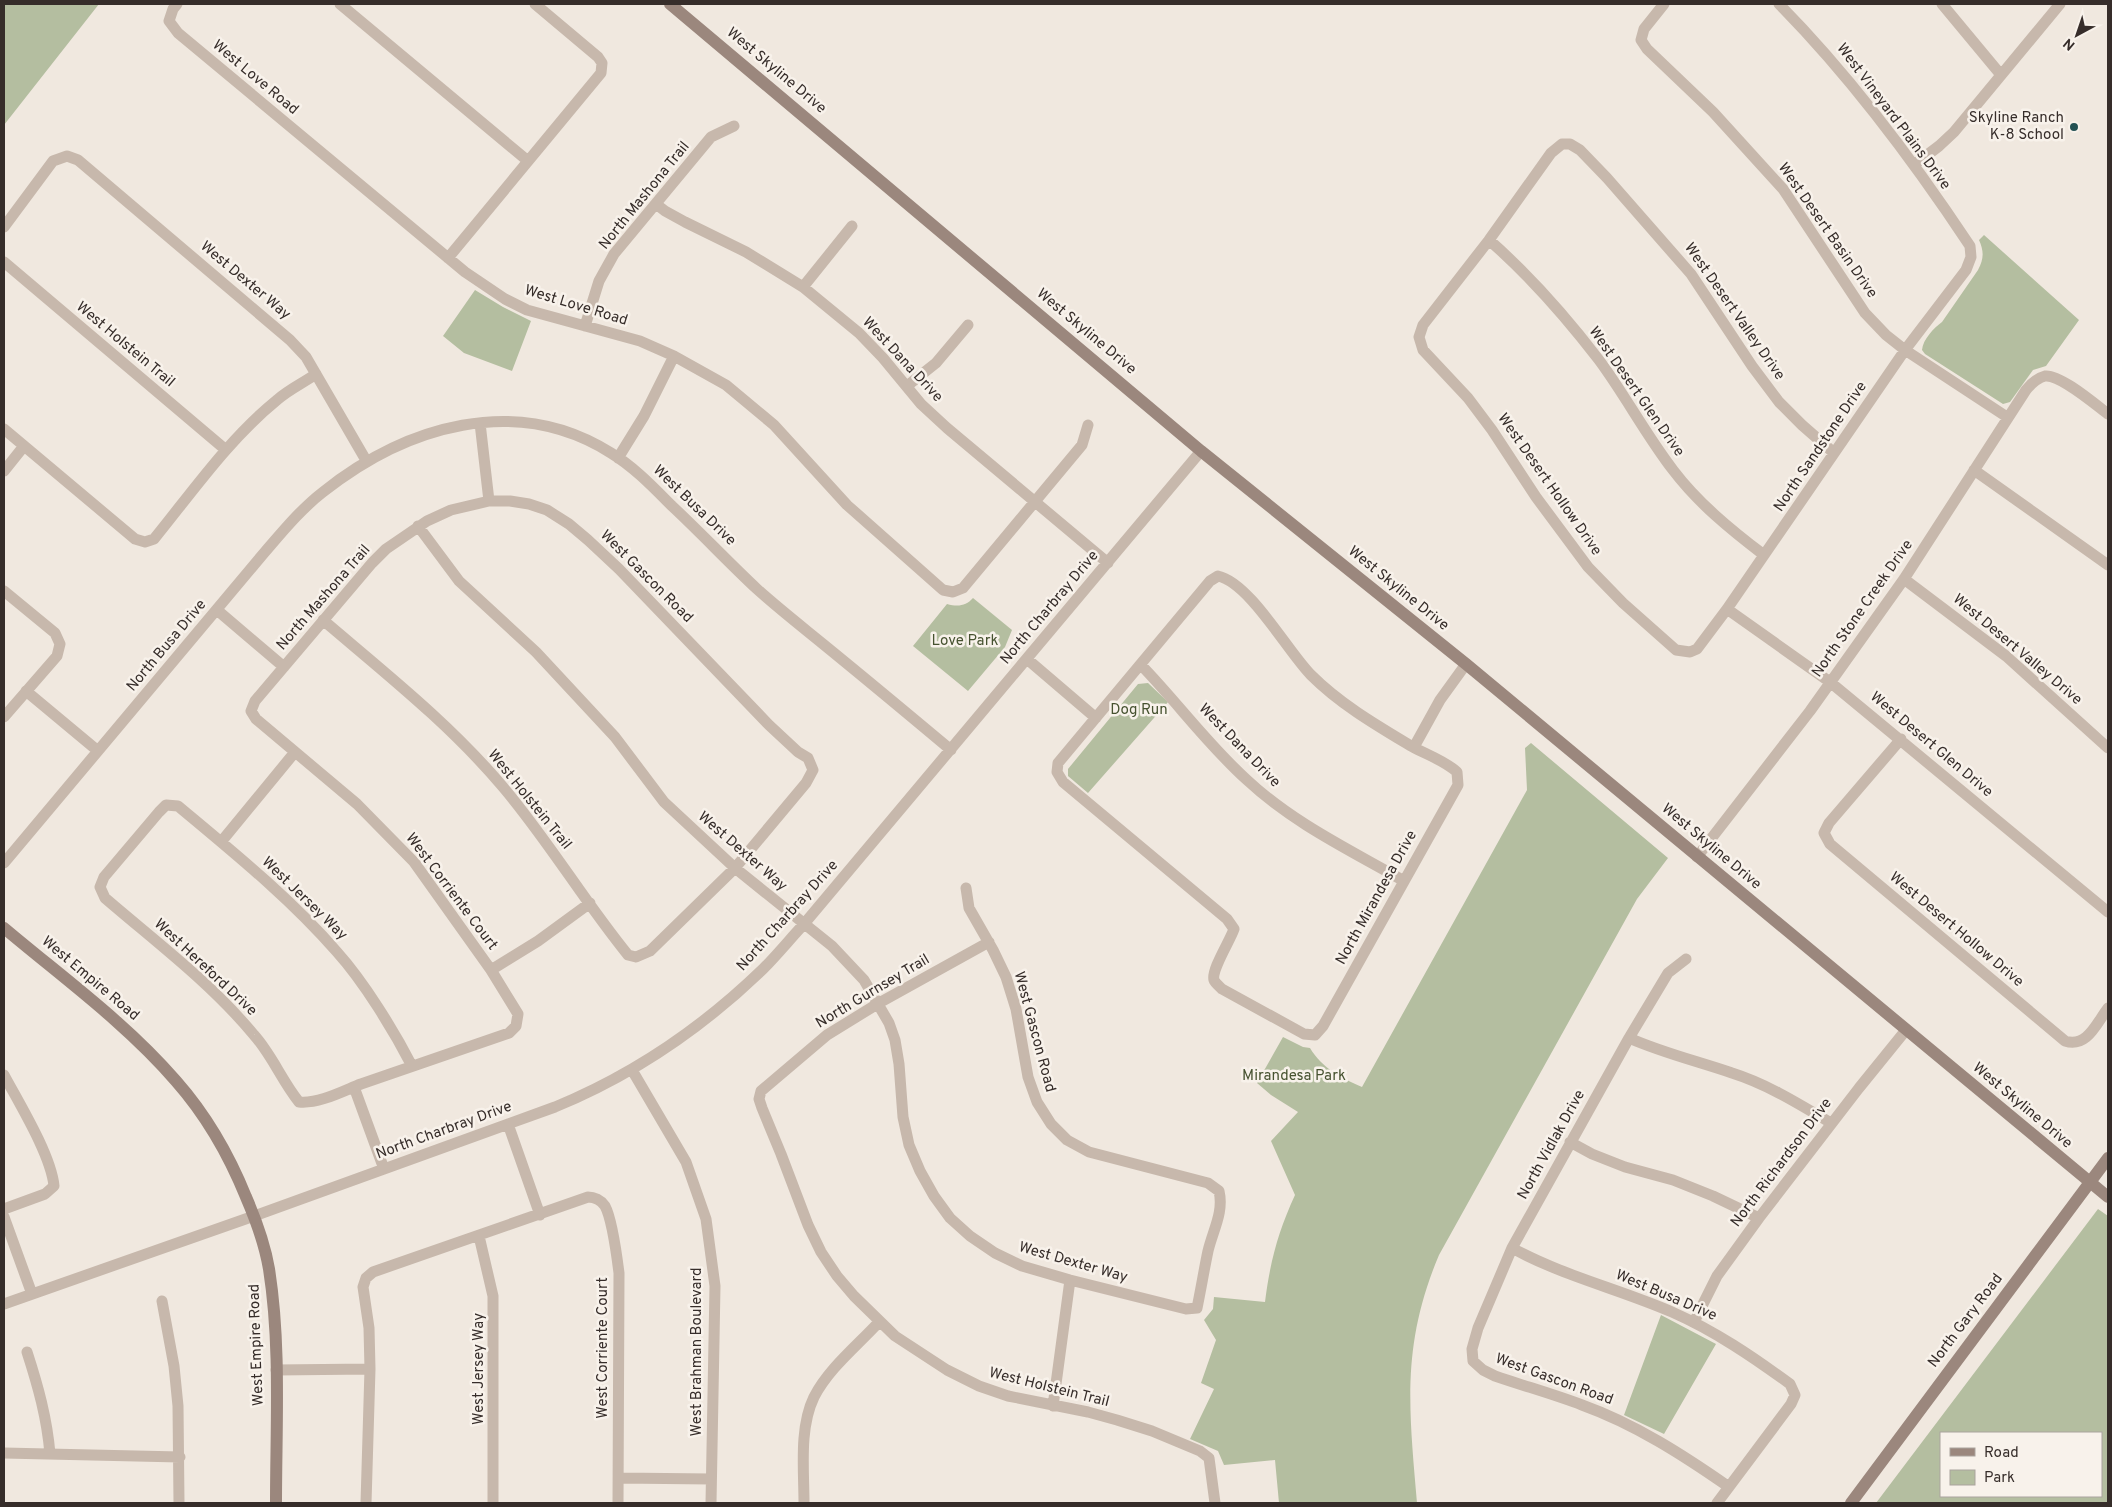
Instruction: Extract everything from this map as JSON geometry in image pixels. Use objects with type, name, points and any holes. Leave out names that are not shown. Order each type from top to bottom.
[{"type":"street","name":"West Love Road","points":[[177,4],[169,21],[178,33],[483,285],[527,310],[640,341],[674,356],[726,385],[774,425],[847,505],[944,590],[953,592],[963,588],[1035,502]]},
{"type":"street","points":[[340,4],[528,161]]},
{"type":"street","points":[[448,258],[601,73],[602,63],[598,57],[535,4]]},
{"type":"street","name":"West Skyline Drive","points":[[670,4],[1201,451],[1466,664],[2108,1197]]},
{"type":"street","name":"West Desert Basin Drive","points":[[1664,4],[1644,29],[1641,40],[1647,49],[1713,112],[1771,176],[1806,223],[1866,314],[1886,336],[1905,350],[2007,417]]},
{"type":"street","name":"West Vineyard Plains Drive","points":[[1779,4],[1835,63],[1914,166],[1970,246],[1971,257]]},
{"type":"street","points":[[1942,4],[2002,75]]},
{"type":"street","points":[[1914,166],[1954,132],[2060,4]]},
{"type":"street","name":"North Mashona Trail","points":[[585,326],[599,281],[614,254],[711,137],[734,126]]},
{"type":"street","name":"West Desert Valley Drive","points":[[1489,240],[1551,153],[1562,144],[1570,144],[1580,150],[1691,274],[1752,366],[1779,402],[1834,453]]},
{"type":"street","name":"West Dexter Way","points":[[4,228],[53,160],[67,156],[78,160],[290,340],[306,357],[367,462]]},
{"type":"street","name":"West Dana Drive","points":[[656,204],[685,222],[746,252],[803,287],[859,334],[921,404],[947,428],[1108,563]]},
{"type":"street","points":[[803,287],[852,226]]},
{"type":"street","name":"West Desert Hollow Drive","points":[[1489,240],[1423,325],[1419,337],[1423,350],[1468,398],[1492,430],[1541,504],[1588,567],[1623,604],[1676,650],[1693,651]]},
{"type":"street","name":"West Desert Glen Drive","points":[[1489,240],[1537,286],[1577,332],[1614,382],[1674,472],[1705,506],[1733,532],[1764,555]]},
{"type":"street","name":"North Sandstone Drive","points":[[1693,651],[1700,646],[1727,609],[1905,350],[1966,270],[1971,257]]},
{"type":"street","name":"West Holstein Trail","points":[[4,262],[226,450]]},
{"type":"street","points":[[907,386],[936,363],[968,325]]},
{"type":"street","points":[[618,458],[644,416],[674,356]]},
{"type":"street","points":[[4,429],[135,539],[145,542],[154,539],[226,450],[278,399],[316,374]]},
{"type":"street","name":"North Stone Creek Drive","points":[[1697,857],[1810,711],[1904,579],[2007,417],[2035,380],[2046,376],[2060,380],[2108,414]]},
{"type":"street","points":[[480,422],[489,501]]},
{"type":"street","name":"West Busa Drive","points":[[367,462],[394,447],[424,435],[456,426],[480,422],[525,422],[558,428],[586,439],[618,458],[643,477],[758,590],[951,750]]},
{"type":"street","points":[[1035,502],[1082,445],[1088,425]]},
{"type":"street","points":[[4,471],[24,446]]},
{"type":"street","name":"North Charbray Drive","points":[[4,1304],[254,1216],[508,1124],[585,1094],[632,1070],[677,1041],[722,1006],[764,968],[804,924],[1201,451]]},
{"type":"street","name":"North Busa Drive","points":[[4,864],[292,521],[322,492],[367,462]]},
{"type":"street","points":[[1974,470],[2108,565]]},
{"type":"street","name":"North Mashona Trail","points":[[251,711],[255,701],[323,620],[372,563],[391,545],[418,526],[451,510],[489,501]]},
{"type":"street","name":"West Gascon Road","points":[[489,501],[510,501],[529,504],[548,510],[569,524],[619,569],[769,725],[798,752],[808,758],[813,770],[806,782],[735,868]]},
{"type":"street","name":"West Dexter Way","points":[[418,526],[459,581],[536,652],[615,737],[664,802],[735,868],[849,962],[879,1003],[890,1023],[899,1064],[903,1117],[910,1145],[934,1196],[950,1218],[970,1236],[995,1253],[1022,1266],[1186,1309],[1197,1308]]},
{"type":"street","points":[[1027,659],[1096,718],[1210,581],[1218,576],[1226,578],[1262,612],[1310,673],[1332,694],[1360,715],[1414,747],[1440,700],[1466,664]]},
{"type":"street","name":"West Desert Valley Drive","points":[[1904,579],[2006,656],[2108,748]]},
{"type":"street","points":[[4,591],[55,633],[60,644],[57,656],[4,716]]},
{"type":"street","name":"West Desert Glen Drive","points":[[1727,609],[1830,682],[2108,912]]},
{"type":"street","points":[[216,610],[284,667]]},
{"type":"street","name":"West Holstein Trail","points":[[323,620],[426,708],[478,759],[504,788],[628,954],[636,957],[650,951],[735,868]]},
{"type":"street","name":"West Dana Drive","points":[[1141,664],[1221,754],[1246,780],[1275,804],[1303,824],[1404,881]]},
{"type":"street","points":[[26,691],[98,752]]},
{"type":"street","name":"West Corriente Court","points":[[251,711],[256,719],[357,804],[414,862],[491,970],[518,1014],[516,1026],[510,1032],[412,1066]]},
{"type":"street","name":"North Mirandesa Drive","points":[[1096,718],[1058,763],[1057,772],[1063,782],[1227,919],[1234,929],[1230,941],[1213,973],[1214,981],[1222,989],[1304,1034],[1315,1035],[1323,1026],[1458,785],[1457,772],[1448,764],[1414,747]]},
{"type":"street","name":"West Desert Hollow Drive","points":[[1901,739],[1829,822],[1824,833],[1830,844],[2065,1041],[2074,1044],[2083,1041],[2108,1008]]},
{"type":"street","points":[[221,842],[295,752]]},
{"type":"street","name":"West Jersey Way","points":[[100,887],[104,878],[166,805],[178,806],[288,901],[339,954],[364,988],[404,1050],[412,1066]]},
{"type":"street","name":"West Hereford Drive","points":[[100,887],[105,898],[210,988],[235,1013],[256,1036],[300,1102],[308,1102],[354,1087]]},
{"type":"street","name":"West Gascon Road","points":[[966,888],[970,908],[1006,977],[1016,1009],[1028,1077],[1037,1102],[1051,1124],[1067,1140],[1089,1152],[1208,1183],[1219,1191],[1222,1200],[1220,1213],[1208,1250],[1197,1308]]},
{"type":"street","points":[[491,970],[538,941],[590,903]]},
{"type":"street","name":"West Empire Road","points":[[4,928],[133,1036],[176,1081],[215,1134],[235,1170],[254,1216],[270,1275],[276,1334],[276,1503]]},
{"type":"street","name":"North Gurnsey Trail","points":[[759,1099],[761,1092],[827,1035],[879,1003],[989,942]]},
{"type":"street","name":"North Vidlak Drive","points":[[1473,1361],[1472,1349],[1478,1328],[1512,1248],[1570,1142],[1668,973],[1686,959]]},
{"type":"street","name":"North Richardson Drive","points":[[1694,1322],[1717,1276],[1759,1218],[1906,1030]]},
{"type":"street","points":[[1629,1038],[1658,1051],[1742,1077],[1787,1096],[1832,1123]]},
{"type":"street","points":[[384,1169],[354,1087],[412,1066]]},
{"type":"street","name":"West Brahman Boulevard","points":[[632,1070],[686,1162],[706,1219],[715,1286],[711,1503]]},
{"type":"street","points":[[4,1075],[29,1121],[53,1175],[54,1186],[45,1194],[4,1209]]},
{"type":"street","name":"West Holstein Trail","points":[[759,1099],[808,1225],[821,1252],[837,1276],[894,1336],[916,1351],[980,1386],[1008,1396],[1088,1412],[1152,1431],[1200,1451],[1209,1458],[1215,1503]]},
{"type":"street","points":[[366,1503],[370,1369],[363,1287],[366,1278],[372,1272],[540,1215],[508,1124]]},
{"type":"street","points":[[1570,1142],[1592,1154],[1625,1167],[1672,1180],[1713,1196],[1759,1218]]},
{"type":"street","name":"North Gary Road","points":[[1851,1503],[2108,1158]]},
{"type":"street","name":"West Corriente Court","points":[[540,1215],[588,1197],[595,1198],[604,1205],[615,1243],[618,1273],[618,1503]]},
{"type":"street","points":[[4,1218],[32,1294]]},
{"type":"street","name":"West Jersey Way","points":[[479,1236],[493,1296],[492,1503]]},
{"type":"street","name":"West Busa Drive","points":[[1512,1248],[1561,1272],[1634,1297],[1694,1322],[1728,1340],[1790,1384],[1795,1395],[1791,1404],[1728,1487]]},
{"type":"street","points":[[1053,1406],[1070,1280]]},
{"type":"street","points":[[162,1301],[178,1398],[179,1503]]},
{"type":"street","points":[[804,1503],[805,1439],[807,1419],[814,1398],[826,1378],[879,1322]]},
{"type":"street","points":[[27,1352],[41,1397],[50,1454]]},
{"type":"street","name":"West Gascon Road","points":[[1473,1361],[1483,1370],[1495,1376],[1583,1405],[1663,1442],[1728,1487]]},
{"type":"street","points":[[276,1370],[370,1369]]},
{"type":"street","points":[[4,1453],[180,1457]]},
{"type":"street","points":[[619,1478],[711,1479]]},
{"type":"street","points":[[1717,1503],[1728,1487]]},
{"type":"green space","points":[[4,4],[99,4],[4,125]]},
{"type":"green space","points":[[1984,235],[2079,320],[2046,366],[2033,370],[2010,402],[2003,404],[1925,354],[1922,350],[1927,338],[1942,322],[1978,270],[1983,255],[1979,240]]},
{"type":"green space","points":[[475,290],[531,321],[512,371],[464,353],[443,336]]},
{"type":"green space","name":"Love Park","points":[[973,598],[1012,630],[1005,647],[968,691],[913,646],[947,604],[961,605],[968,603]]},
{"type":"green space","name":"Dog Run","points":[[1148,683],[1168,702],[1088,793],[1068,776],[1068,769],[1138,684]]},
{"type":"green space","name":"Mirandesa Park","points":[[1531,743],[1668,858],[1637,899],[1439,1255],[1418,1318],[1413,1348],[1410,1407],[1417,1503],[1279,1503],[1275,1460],[1224,1465],[1218,1451],[1190,1439],[1214,1389],[1201,1383],[1216,1340],[1204,1320],[1213,1309],[1214,1297],[1265,1302],[1269,1274],[1276,1247],[1295,1195],[1271,1141],[1298,1112],[1271,1095],[1257,1083],[1283,1037],[1303,1047],[1310,1048],[1326,1067],[1362,1087],[1527,790],[1525,748]]},
{"type":"green space","points":[[2098,1209],[2108,1216],[2108,1503],[1876,1503]]},
{"type":"green space","points":[[1661,1315],[1716,1344],[1664,1434],[1624,1415]]},
{"type":"place","name":"Skyline Ranch K-8 School","points":[[2074,127]]}]
